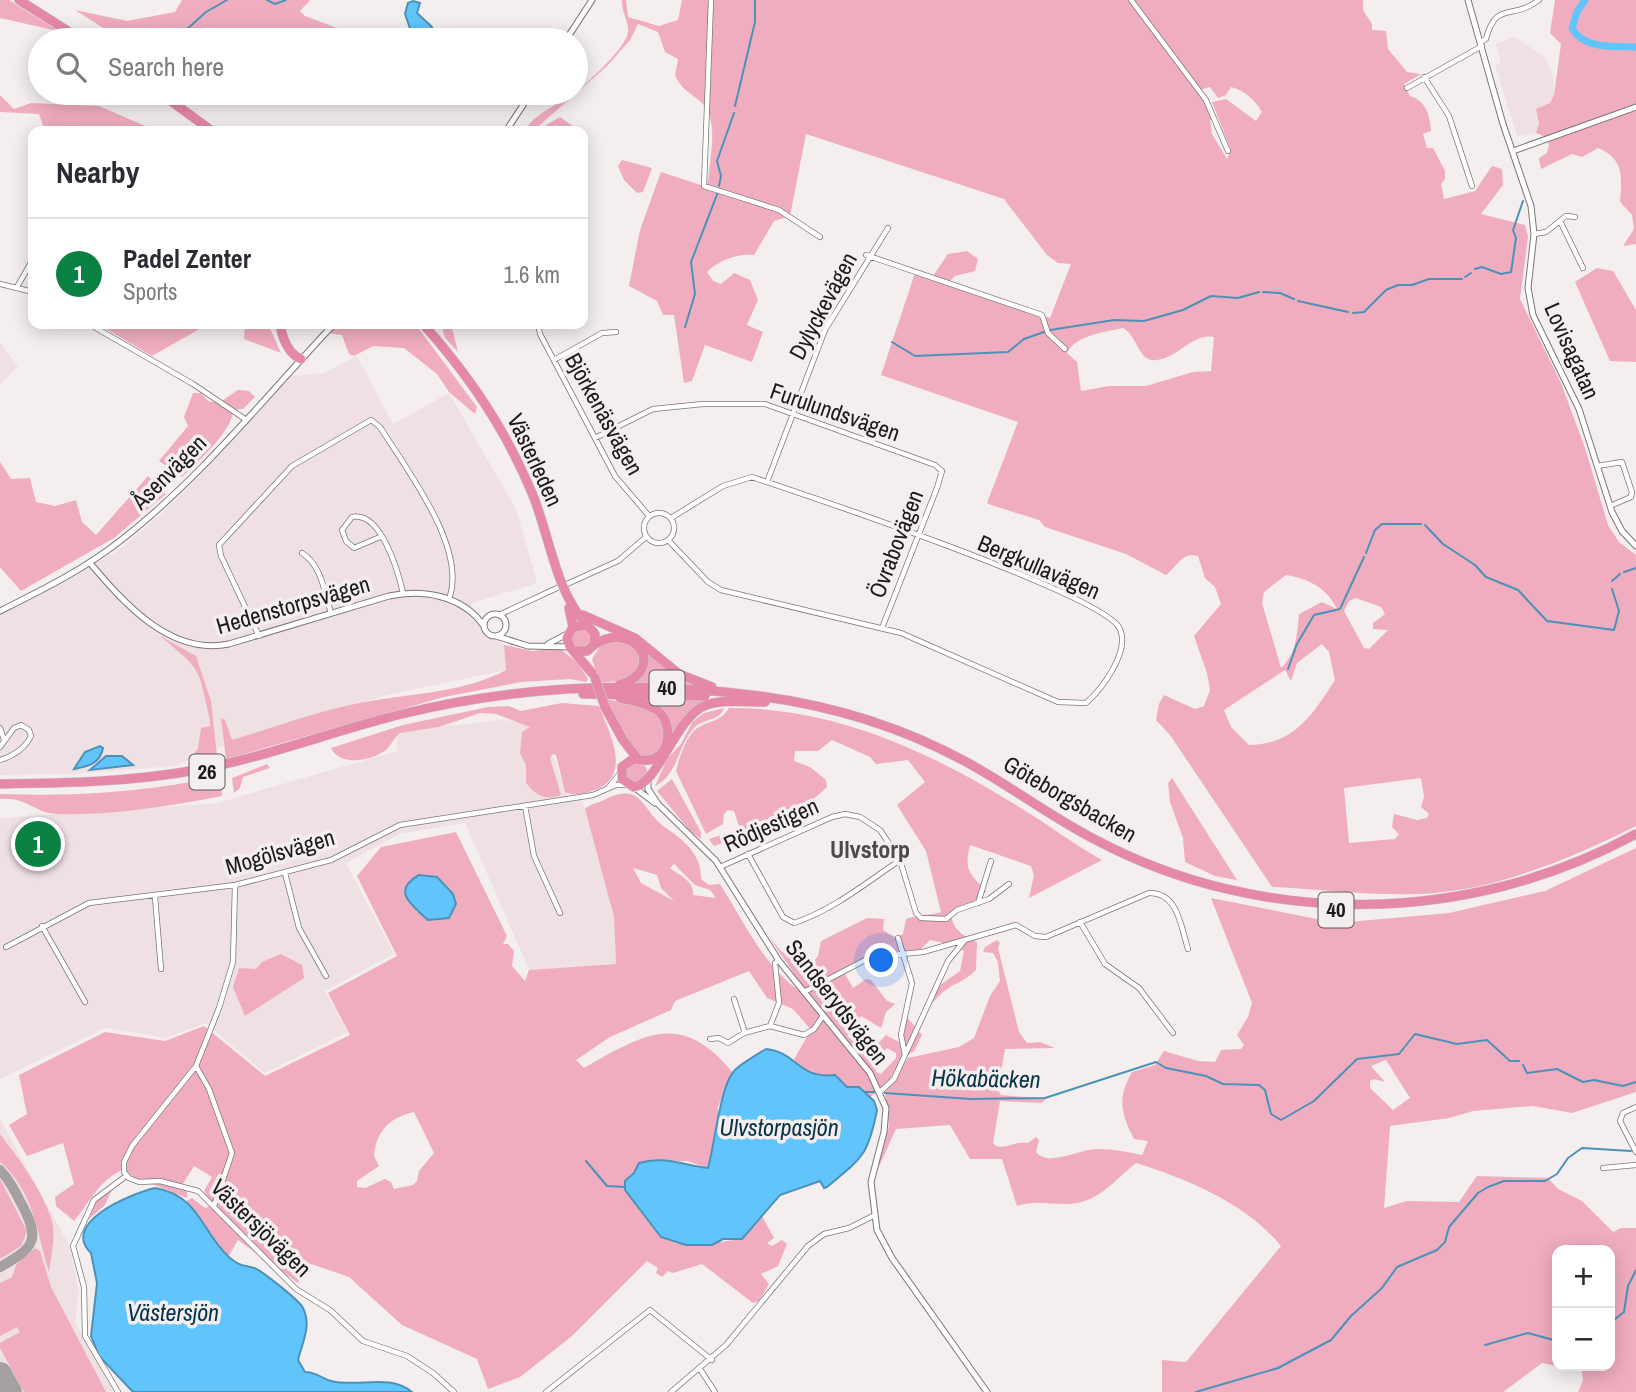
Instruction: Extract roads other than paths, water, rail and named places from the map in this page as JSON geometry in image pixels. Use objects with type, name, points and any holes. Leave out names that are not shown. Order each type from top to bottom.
[{"type":"highway","points":[[19,0],[63,28]]},
{"type":"highway","points":[[25,0],[69,28]]},
{"type":"highway","points":[[176,105],[205,126]]},
{"type":"highway","points":[[182,105],[210,126]]},
{"type":"highway","points":[[283,329],[294,356],[301,359]]},
{"type":"highway","name":"Västerleden","points":[[425,329],[464,377],[509,450],[538,516],[573,617],[572,649]]},
{"type":"highway","name":"Västerleden","points":[[426,329],[480,396],[512,449],[533,494],[573,607],[591,628]]},
{"type":"highway","points":[[435,329],[436,338]]},
{"type":"highway","points":[[573,607],[593,622],[635,638],[679,674],[732,693]]},
{"type":"highway","points":[[591,628],[594,676],[623,751],[623,767],[631,786],[649,778],[680,729],[697,710],[717,703],[765,702]]},
{"type":"highway","points":[[571,630],[591,628],[615,631]]},
{"type":"highway","name":"26","points":[[0,786],[169,775],[257,757],[377,721],[441,706],[522,693],[611,688],[638,676],[644,663],[643,653],[632,641],[622,637],[607,638],[592,647],[572,649]]},
{"type":"highway","points":[[572,649],[594,676]]},
{"type":"highway","name":"40","points":[[611,688],[732,693]]},
{"type":"highway","name":"Göteborgsbacken","points":[[732,693],[795,702],[891,728],[969,764],[1079,831],[1125,854],[1208,884],[1271,898],[1345,905],[1452,898],[1545,874],[1604,851],[1636,834]]},
{"type":"highway","name":"26","points":[[0,786],[83,786],[195,774],[258,760],[377,724],[442,709],[515,698],[594,695],[640,703],[657,710],[664,718],[668,735],[664,748],[653,759],[639,759]]},
{"type":"highway","name":"40","points":[[594,695],[687,695],[765,702]]},
{"type":"highway","name":"Göteborgsbacken","points":[[765,702],[831,715],[897,736],[965,767],[1072,833],[1121,858],[1205,888],[1281,905],[1372,910],[1478,898],[1567,872],[1636,840]]},
{"type":"highway","points":[[606,707],[623,740],[649,768],[649,778]]},
{"type":"highway","points":[[623,767],[639,759]]},
{"type":"street","points":[[574,28],[592,0]]},
{"type":"street","points":[[710,0],[704,186],[779,210],[820,237]]},
{"type":"street","points":[[1132,0],[1206,100],[1228,151]]},
{"type":"street","name":"Lovisagatan","points":[[1468,0],[1531,206],[1536,234],[1528,281],[1533,315],[1579,409],[1618,525],[1636,546]]},
{"type":"street","points":[[1407,88],[1481,44],[1486,39],[1488,23],[1496,14],[1527,8],[1539,0]]},
{"type":"street","points":[[1424,77],[1449,116],[1472,186]]},
{"type":"street","points":[[509,126],[523,105]]},
{"type":"street","points":[[1513,151],[1636,107]]},
{"type":"street","points":[[1536,234],[1566,216],[1575,217]]},
{"type":"street","points":[[1560,222],[1583,268]]},
{"type":"street","name":"Dylyckevägen","points":[[767,482],[825,330],[868,256],[888,228]]},
{"type":"street","points":[[868,256],[1042,314],[1048,332],[1065,349]]},
{"type":"street","points":[[18,287],[28,269]]},
{"type":"street","points":[[0,284],[28,290]]},
{"type":"street","points":[[98,329],[193,384],[246,419]]},
{"type":"street","name":"Åsenvägen","points":[[0,611],[90,563],[162,505],[329,329]]},
{"type":"street","name":"Björkenäsvägen","points":[[540,329],[615,476],[649,516]]},
{"type":"street","points":[[554,360],[602,333],[616,332]]},
{"type":"street","name":"Furulundsvägen","points":[[595,439],[646,412],[674,406],[765,404],[935,466],[942,471]]},
{"type":"street","points":[[259,636],[221,556],[219,545],[292,466],[371,420],[380,427],[441,530],[454,576],[449,599]]},
{"type":"street","points":[[1597,466],[1622,462],[1632,492],[1631,497],[1610,506]]},
{"type":"street","name":"Övrabovägen","points":[[882,628],[942,471]]},
{"type":"street","name":"Bergkullavägen","points":[[668,540],[708,582],[721,590],[882,628],[953,654],[1058,702],[1086,703],[1105,681],[1117,659],[1121,629],[1112,618],[1096,608],[1051,587],[752,477],[723,486],[671,518]]},
{"type":"street","points":[[656,513],[671,518],[674,532],[668,540],[657,543],[646,537],[644,526],[649,516],[656,513]]},
{"type":"street","points":[[380,537],[354,548],[346,541],[342,530],[352,517],[361,516],[369,520],[391,550],[403,593]]},
{"type":"street","points":[[567,584],[618,561],[646,537]]},
{"type":"street","points":[[302,553],[314,563],[319,572],[331,612]]},
{"type":"street","name":"Hedenstorpsvägen","points":[[90,563],[157,629],[174,638],[212,646],[259,636],[331,612],[403,593],[416,592],[449,599],[476,615],[484,625]]},
{"type":"street","points":[[476,615],[499,615],[557,588]]},
{"type":"street","points":[[507,612],[507,638]]},
{"type":"street","points":[[488,615],[484,625],[487,632],[496,636],[521,645],[572,649]]},
{"type":"street","points":[[499,615],[505,625]]},
{"type":"street","points":[[496,636],[505,625]]},
{"type":"street","points":[[545,646],[571,630]]},
{"type":"street","points":[[0,747],[21,725],[29,730],[31,736],[27,743],[12,755],[0,760]]},
{"type":"street","points":[[0,728],[4,740]]},
{"type":"street","points":[[609,788],[623,767]]},
{"type":"street","name":"Sandserydsvägen","points":[[649,778],[648,789],[657,804]]},
{"type":"street","name":"Sandserydsvägen","points":[[631,786],[657,804],[720,867],[779,961],[870,1073],[881,1091],[887,1119],[871,1182],[873,1216],[892,1258],[987,1392]]},
{"type":"street","name":"Mogölsvägen","points":[[6,947],[89,903],[155,897],[235,885],[331,860],[400,825],[593,795],[609,788],[631,786]]},
{"type":"street","points":[[525,806],[534,856],[560,913]]},
{"type":"street","name":"Rödjestigen","points":[[720,867],[845,814],[873,824],[900,860]]},
{"type":"street","points":[[748,854],[783,917],[794,923],[845,899],[862,884],[900,860],[916,913],[921,918],[946,919],[957,910],[978,904],[1009,884]]},
{"type":"street","points":[[978,904],[991,861]]},
{"type":"street","points":[[285,873],[299,928],[326,976]]},
{"type":"street","points":[[118,1392],[85,1336],[84,1287],[73,1246],[94,1200],[127,1176],[124,1162],[132,1146],[196,1066],[219,1009],[233,962],[235,885]]},
{"type":"street","points":[[804,992],[872,957],[923,953],[1016,925],[1035,936],[1045,937],[1144,894],[1160,894],[1174,905],[1188,949]]},
{"type":"street","points":[[155,897],[161,969]]},
{"type":"street","points":[[1079,921],[1105,964],[1139,988],[1173,1033]]},
{"type":"street","points":[[42,926],[85,1002]]},
{"type":"street","points":[[898,939],[912,983],[901,1035],[905,1055]]},
{"type":"street","points":[[881,1091],[890,1085],[948,961],[966,939]]},
{"type":"street","points":[[770,1026],[779,1003],[775,963],[779,961]]},
{"type":"street","points":[[734,999],[745,1033]]},
{"type":"street","points":[[710,1039],[719,1038],[728,1043],[745,1033],[770,1026],[804,1035],[814,1029],[823,1016]]},
{"type":"street","points":[[196,1066],[209,1089],[232,1153],[214,1206]]},
{"type":"street","points":[[1636,1107],[1623,1113],[1620,1121],[1636,1152]]},
{"type":"street","points":[[1603,1168],[1636,1165]]},
{"type":"street","name":"Västersjövägen","points":[[127,1176],[139,1182],[159,1181],[194,1188],[287,1281],[330,1310],[356,1337],[407,1356],[433,1373],[454,1392]]},
{"type":"street","points":[[671,1392],[712,1360],[808,1246],[824,1234],[849,1228],[873,1216]]},
{"type":"street","points":[[546,1392],[650,1310],[712,1360]]},
{"type":"street","points":[[700,1369],[715,1392]]},
{"type":"water","points":[[408,3],[420,3],[417,13],[432,28],[410,28],[405,14]]},
{"type":"water","points":[[100,746],[103,748],[96,761],[74,769],[85,752]]},
{"type":"water","points":[[106,756],[122,756],[133,765],[90,770]]},
{"type":"water","points":[[419,875],[437,877],[453,894],[456,904],[449,918],[428,920],[411,904],[405,893],[406,887]]},
{"type":"water","name":"Ulvstorpasjön","points":[[766,1049],[785,1055],[813,1073],[835,1075],[847,1087],[859,1087],[874,1101],[877,1110],[862,1155],[827,1187],[824,1188],[820,1181],[780,1195],[742,1239],[723,1239],[712,1245],[686,1245],[661,1237],[625,1190],[625,1181],[634,1173],[639,1163],[648,1161],[708,1168],[721,1102],[729,1079],[736,1069]]},
{"type":"water","name":"Västersjön","points":[[155,1188],[182,1199],[230,1258],[258,1270],[300,1304],[307,1321],[298,1360],[305,1372],[341,1383],[393,1383],[412,1392],[133,1392],[99,1356],[91,1336],[97,1283],[91,1253],[84,1242],[84,1231],[91,1221],[116,1203]]},
{"type":"waterway","points":[[188,28],[206,12],[227,0]]},
{"type":"waterway","points":[[267,0],[275,4],[286,0]]},
{"type":"waterway","points":[[735,106],[755,22],[755,0]]},
{"type":"waterway","points":[[1585,0],[1577,12],[1572,28],[1577,35],[1600,45],[1636,47]]},
{"type":"waterway","points":[[719,186],[721,176],[717,161],[734,113]]},
{"type":"waterway","points":[[685,327],[695,294],[691,262],[718,192]]},
{"type":"waterway","points":[[1475,269],[1482,267],[1501,274],[1511,272],[1516,238],[1513,230],[1523,201]]},
{"type":"waterway","points":[[1465,277],[1471,273]]},
{"type":"waterway","points":[[1353,313],[1364,312],[1386,290],[1398,285],[1412,285],[1429,279],[1462,279]]},
{"type":"waterway","points":[[1050,330],[1114,320],[1144,321],[1183,310],[1211,296],[1238,298],[1259,292]]},
{"type":"waterway","points":[[1263,292],[1280,293],[1294,299]]},
{"type":"waterway","points":[[1298,301],[1348,312]]},
{"type":"waterway","points":[[892,342],[915,356],[1008,352],[1024,339],[1044,332]]},
{"type":"waterway","points":[[1366,553],[1375,530],[1382,524],[1421,524]]},
{"type":"waterway","points":[[1425,525],[1443,544],[1475,565],[1486,577],[1518,590],[1547,621],[1614,630],[1619,611],[1612,589]]},
{"type":"waterway","points":[[1288,669],[1297,644],[1314,615],[1340,609],[1364,557]]},
{"type":"waterway","points":[[1624,572],[1636,568]]},
{"type":"waterway","points":[[1612,581],[1620,574]]},
{"type":"waterway","name":"Hökabäcken","points":[[885,1093],[971,1099],[1045,1098],[1156,1062],[1166,1068],[1206,1076],[1223,1084],[1259,1085],[1265,1090],[1271,1114],[1281,1120],[1314,1101],[1357,1059],[1399,1054],[1415,1034],[1457,1044],[1487,1040],[1510,1061],[1519,1061]]},
{"type":"waterway","name":"Hökabäcken","points":[[1523,1065],[1527,1073],[1557,1069],[1583,1082],[1594,1080],[1623,1086],[1636,1082]]},
{"type":"waterway","name":"Hökabäcken","points":[[865,1092],[878,1092]]},
{"type":"waterway","points":[[1196,1392],[1278,1368],[1331,1340],[1351,1316],[1382,1288],[1397,1267],[1437,1250],[1445,1242],[1449,1227],[1478,1193],[1488,1187],[1504,1181],[1545,1181],[1557,1174],[1568,1158],[1582,1148],[1631,1151]]},
{"type":"waterway","points":[[586,1161],[607,1186],[625,1187]]},
{"type":"waterway","points":[[1615,1319],[1624,1312],[1628,1286],[1636,1270]]},
{"type":"waterway","points":[[1485,1345],[1528,1333],[1552,1340]]},
{"type":"place","name":"Padel Zenter","points":[[38,844]]},
{"type":"district","name":"Ulvstorp","points":[[870,850]]}]
